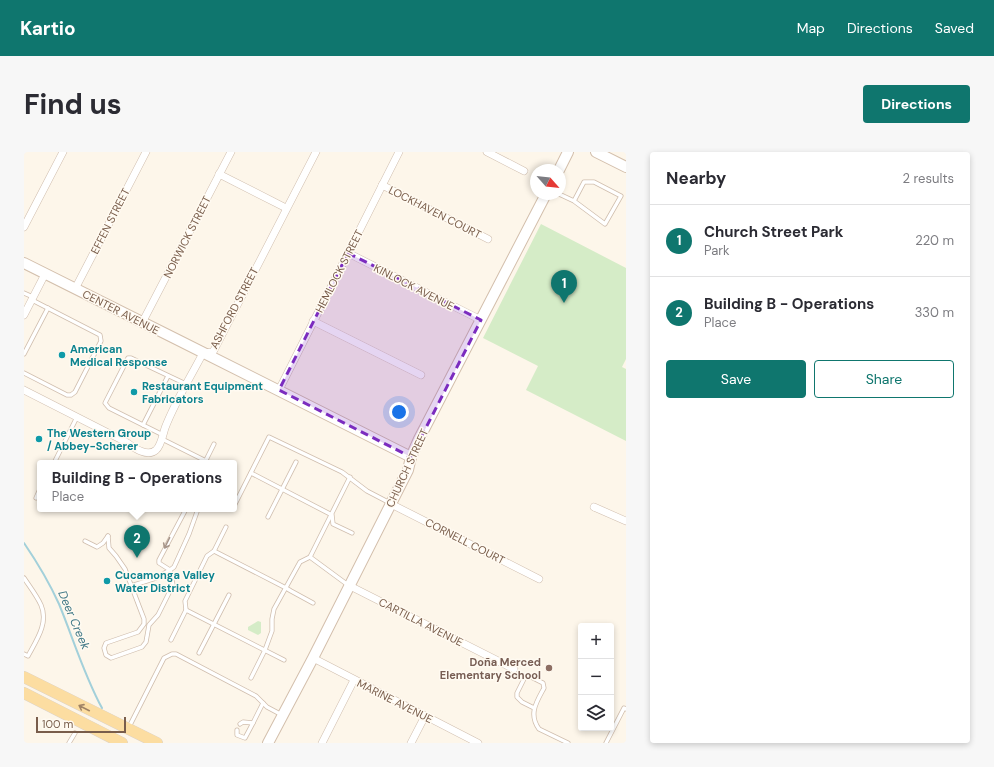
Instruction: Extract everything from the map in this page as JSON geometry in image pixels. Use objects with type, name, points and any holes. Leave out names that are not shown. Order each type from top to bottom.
[{"type":"main road","points":[[24,677],[157,743]]},
{"type":"main road","points":[[24,693],[122,743]]},
{"type":"street","points":[[24,227],[62,152]]},
{"type":"street","name":"EFFEN STREET","points":[[75,289],[146,152]]},
{"type":"street","name":"NORWICK STREET","points":[[142,323],[231,152]]},
{"type":"street","name":"ASHFORD STREET","points":[[77,417],[126,442],[137,450],[148,453],[156,451],[168,420],[203,353],[213,352],[316,152]]},
{"type":"street","name":"HEMLOCK STREET","points":[[279,390],[399,152]]},
{"type":"street","points":[[487,152],[524,171]]},
{"type":"street","points":[[562,164],[568,152]]},
{"type":"street","points":[[596,152],[626,167]]},
{"type":"street","points":[[219,174],[286,208]]},
{"type":"street","name":"LOCKHAVEN COURT","points":[[382,185],[488,239]]},
{"type":"street","name":"CHURCH STREET","points":[[268,743],[350,586],[408,470],[411,457],[543,200]]},
{"type":"street","name":"KINLOCK AVENUE","points":[[348,253],[481,320]]},
{"type":"street","name":"CENTER AVENUE","points":[[24,264],[411,457]]},
{"type":"street","points":[[24,315],[45,274]]},
{"type":"street","points":[[313,321],[421,375]]},
{"type":"street","points":[[24,390],[77,417]]},
{"type":"street","name":"CORNELL COURT","points":[[390,504],[539,579]]},
{"type":"street","points":[[594,507],[626,521]]},
{"type":"street","name":"CARTILLA AVENUE","points":[[350,586],[514,669]]},
{"type":"street","name":"MARINE AVENUE","points":[[313,658],[478,743]]},
{"type":"street","points":[[322,743],[354,680]]},
{"type":"street","points":[[411,743],[425,716]]},
{"type":"lane","points":[[566,197],[574,201],[605,224],[621,196],[594,182],[584,182],[574,201]]},
{"type":"lane","points":[[24,293],[48,308],[100,335],[101,341],[75,392],[71,395],[67,395],[24,373]]},
{"type":"lane","points":[[24,354],[48,308]]},
{"type":"lane","points":[[187,385],[131,358],[128,358],[105,403],[108,408],[143,425],[202,460]]},
{"type":"lane","points":[[143,425],[168,376]]},
{"type":"lane","points":[[56,460],[77,417]]},
{"type":"lane","points":[[237,500],[269,437],[342,472],[367,491],[390,504]]},
{"type":"lane","points":[[206,460],[214,444]]},
{"type":"lane","points":[[268,517],[296,462]]},
{"type":"lane","points":[[251,473],[332,515]]},
{"type":"lane","points":[[251,678],[265,650],[272,631],[274,609],[300,562],[310,557],[350,477]]},
{"type":"lane","points":[[85,541],[96,547],[103,543],[108,536],[109,548],[125,569],[144,619],[144,624],[138,632],[106,643],[104,648],[106,655],[111,658],[142,647],[146,642],[149,625],[158,615],[173,585],[170,570],[159,563],[159,560],[184,512]]},
{"type":"lane","points":[[132,586],[156,578],[174,567],[197,512]]},
{"type":"lane","points":[[332,515],[333,524],[352,533]]},
{"type":"lane","points":[[171,640],[186,610],[185,601],[207,556],[214,551],[226,527]]},
{"type":"lane","points":[[214,551],[313,603]]},
{"type":"lane","points":[[310,557],[350,586]]},
{"type":"lane","points":[[24,578],[41,605],[43,623],[28,656],[24,654]]},
{"type":"lane","points":[[200,653],[229,595]]},
{"type":"lane","points":[[186,610],[284,660]]},
{"type":"lane","points":[[144,624],[149,625]]},
{"type":"lane","points":[[128,729],[164,658],[172,654],[176,654],[256,696],[268,707],[283,715]]},
{"type":"lane","points":[[534,708],[522,702],[517,697],[517,693],[526,677],[529,676],[543,683],[544,688],[534,708],[539,729],[568,743]]},
{"type":"lane","points":[[237,730],[237,735],[245,738],[263,703]]},
{"type":"lane","points":[[606,743],[624,708],[626,709]]},
{"type":"lane","points":[[240,724],[243,722],[253,722]]},
{"type":"lane","points":[[69,743],[75,733]]},
{"type":"highlighted area","points":[[348,253],[481,320],[411,457],[279,390]]},
{"type":"green space","points":[[541,224],[626,268],[626,359],[622,367],[626,369],[626,441],[526,390],[538,366],[483,338]]},
{"type":"green space","points":[[258,621],[261,622],[261,633],[258,635],[248,630],[248,627]]},
{"type":"waterway","name":"Deer Creek","points":[[24,543],[43,572],[59,604],[84,670],[102,708]]},
{"type":"place","name":"Church Street Park","points":[[564,303]]},
{"type":"place","name":"American Medical Response","points":[[62,355]]},
{"type":"place","name":"Restaurant Equipment Fabricators","points":[[134,392]]},
{"type":"place","name":"The Western Group / Abbey-Scherer","points":[[39,439]]},
{"type":"place","name":"Building B - Operations","points":[[137,558]]},
{"type":"place","name":"Cucamonga Valley Water District","points":[[107,581]]},
{"type":"place","name":"Doña Merced Elementary School","points":[[549,668]]}]
